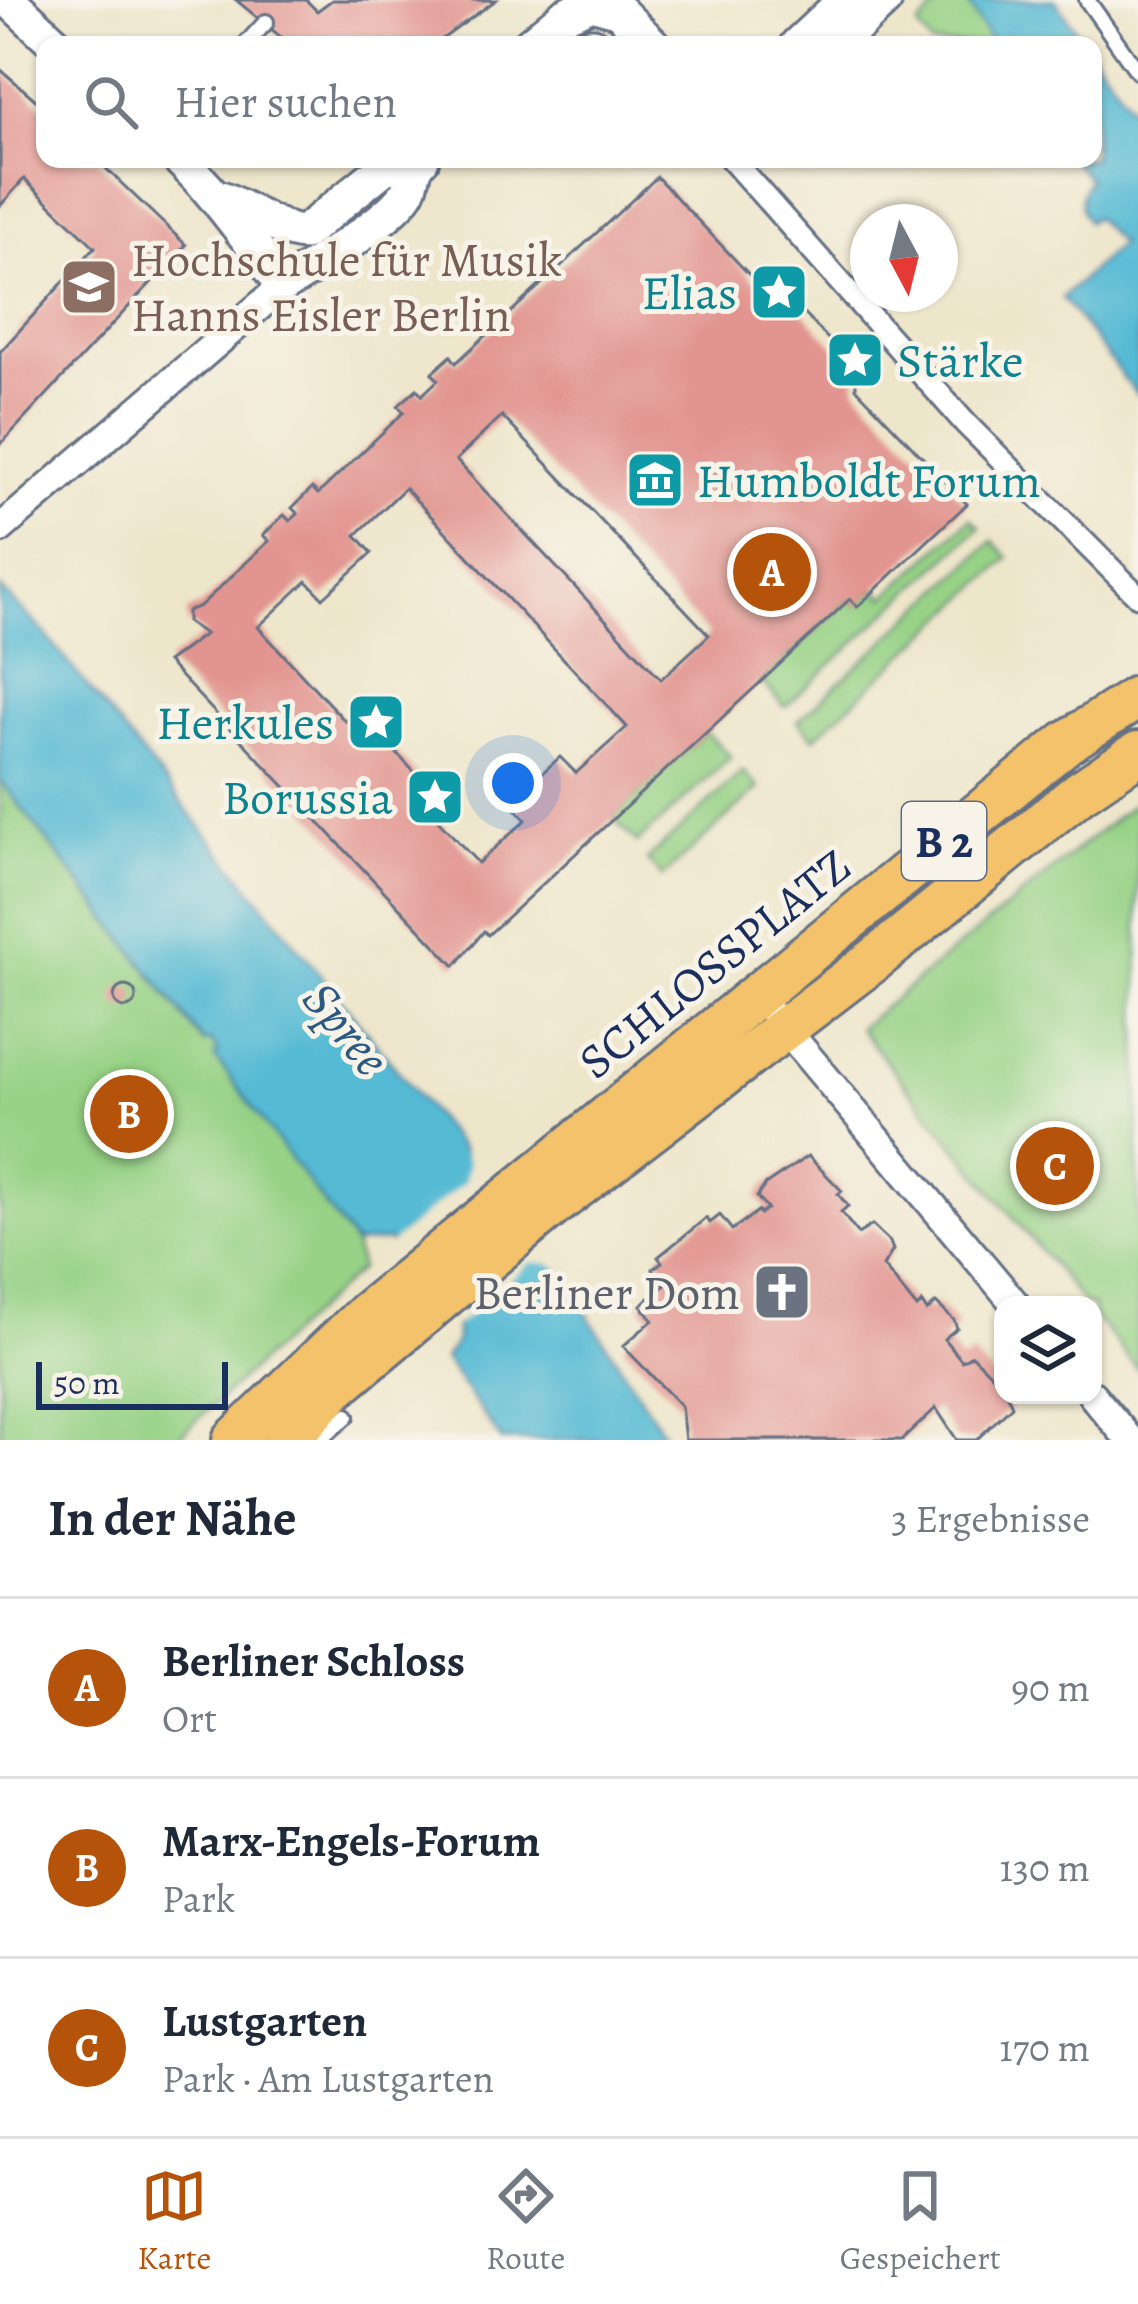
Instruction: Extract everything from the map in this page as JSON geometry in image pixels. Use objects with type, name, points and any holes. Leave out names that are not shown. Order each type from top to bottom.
[{"type":"main road","name":"SCHLOSSPLATZ","points":[[540,1193],[757,995],[1067,742],[1138,697]]},
{"type":"main road","name":"SCHLOSSPLATZ","points":[[540,1193],[785,1029],[1079,793],[1138,753]]},
{"type":"main road","name":"B 2","points":[[234,1440],[540,1193]]},
{"type":"main road","name":"B 2","points":[[287,1440],[379,1326]]},
{"type":"street","points":[[9,0],[47,36]]},
{"type":"street","points":[[807,36],[845,0]]},
{"type":"street","points":[[847,36],[885,0]]},
{"type":"street","points":[[540,36],[565,15],[592,3],[619,10],[644,36]]},
{"type":"street","points":[[189,168],[221,198],[282,228],[316,226],[384,168]]},
{"type":"street","points":[[0,529],[297,276],[408,192],[415,168]]},
{"type":"street","points":[[739,168],[966,424],[1138,596]]},
{"type":"street","points":[[221,198],[242,236],[297,276]]},
{"type":"street","points":[[282,228],[297,276]]},
{"type":"street","points":[[757,995],[1008,1296]]},
{"type":"street","points":[[1100,1404],[1130,1440]]},
{"type":"lane","points":[[1087,0],[1138,72]]},
{"type":"lane","points":[[253,36],[266,22]]},
{"type":"lane","points":[[319,1440],[346,1416]]},
{"type":"green space","points":[[944,0],[966,0],[988,36],[925,36],[918,27]]},
{"type":"green space","points":[[971,518],[980,527],[785,707],[761,681],[850,599],[857,606],[876,589],[885,597]]},
{"type":"green space","points":[[993,541],[1009,558],[814,738],[798,721]]},
{"type":"green space","points":[[706,732],[731,757],[637,843],[613,818]]},
{"type":"green space","points":[[743,771],[759,788],[662,877],[647,860]]},
{"type":"green space","points":[[0,780],[204,1043],[210,1040],[219,1052],[215,1056],[354,1244],[360,1269],[175,1440],[0,1440]]},
{"type":"green space","points":[[1138,800],[1138,1370],[1102,1326],[1102,1296],[1078,1296],[859,1028]]},
{"type":"water","points":[[966,0],[1055,0],[1081,36],[988,36]]},
{"type":"water","points":[[1102,66],[1138,116],[1138,396],[1062,298],[1120,244],[1094,217],[1088,222],[1084,216],[1081,200],[1089,179],[1079,168],[1102,168]]},
{"type":"water","name":"Spree","points":[[0,588],[41,629],[556,1266],[668,1440],[501,1440],[444,1359],[456,1341],[456,1323],[389,1241],[354,1244],[214,1056],[219,1052],[210,1040],[205,1043],[0,780]]},
{"type":"pier","points":[[462,1145],[487,1155],[525,1193],[558,1245],[572,1281],[552,1264],[531,1262],[451,1330],[386,1247],[465,1181],[468,1164]]},
{"type":"building","points":[[236,0],[306,0],[317,11],[332,0],[496,0],[446,36],[280,36]]},
{"type":"building","points":[[0,69],[36,100],[36,168],[105,168],[186,245],[0,445],[0,352],[95,247],[24,179],[0,206]]},
{"type":"building","points":[[657,177],[758,284],[777,285],[817,327],[856,369],[856,388],[967,504],[857,607],[850,599],[488,935],[484,931],[455,966],[167,662],[205,634],[187,622],[187,611],[200,606],[269,541],[263,535],[284,515],[290,521],[298,514],[292,508],[312,488],[318,494],[404,412],[398,406],[417,389],[422,395],[438,380],[432,373],[451,356],[456,363]],"holes":[[[502,416],[709,635],[661,679],[456,460]],[[405,488],[627,727],[576,773],[560,757],[510,802],[526,820],[478,863],[423,804],[434,793],[356,710],[345,721],[258,627],[307,581],[323,598],[372,553],[356,535]]]},
{"type":"building","points":[[125,986],[136,997],[125,1008],[114,997]]},
{"type":"building","name":"Berliner Dom","points":[[808,1156],[842,1191],[838,1194],[848,1206],[841,1212],[858,1234],[872,1225],[890,1242],[893,1250],[883,1266],[917,1308],[922,1303],[927,1311],[936,1303],[954,1320],[957,1328],[944,1339],[962,1361],[972,1355],[994,1377],[994,1404],[1012,1406],[976,1440],[957,1440],[936,1408],[902,1440],[685,1440],[681,1406],[623,1346],[653,1320],[641,1305],[665,1285],[653,1269],[662,1262],[658,1257],[706,1218],[710,1223],[720,1215],[732,1230],[760,1214],[767,1209],[757,1197],[765,1185]]},
{"type":"place","name":"Hochschule für Musik Hanns Eisler Berlin","points":[[89,287]]},
{"type":"place","name":"Elias","points":[[779,292]]},
{"type":"place","name":"Stärke","points":[[855,360]]},
{"type":"place","name":"Humboldt Forum","points":[[655,480]]},
{"type":"place","name":"Berliner Schloss","points":[[772,572]]},
{"type":"place","name":"Herkules","points":[[376,722]]},
{"type":"place","name":"Borussia","points":[[435,797]]},
{"type":"place","name":"Marx-Engels-Forum","points":[[129,1114]]},
{"type":"place","name":"Lustgarten","points":[[1055,1166]]},
{"type":"place","name":"Berliner Dom","points":[[782,1292]]}]
